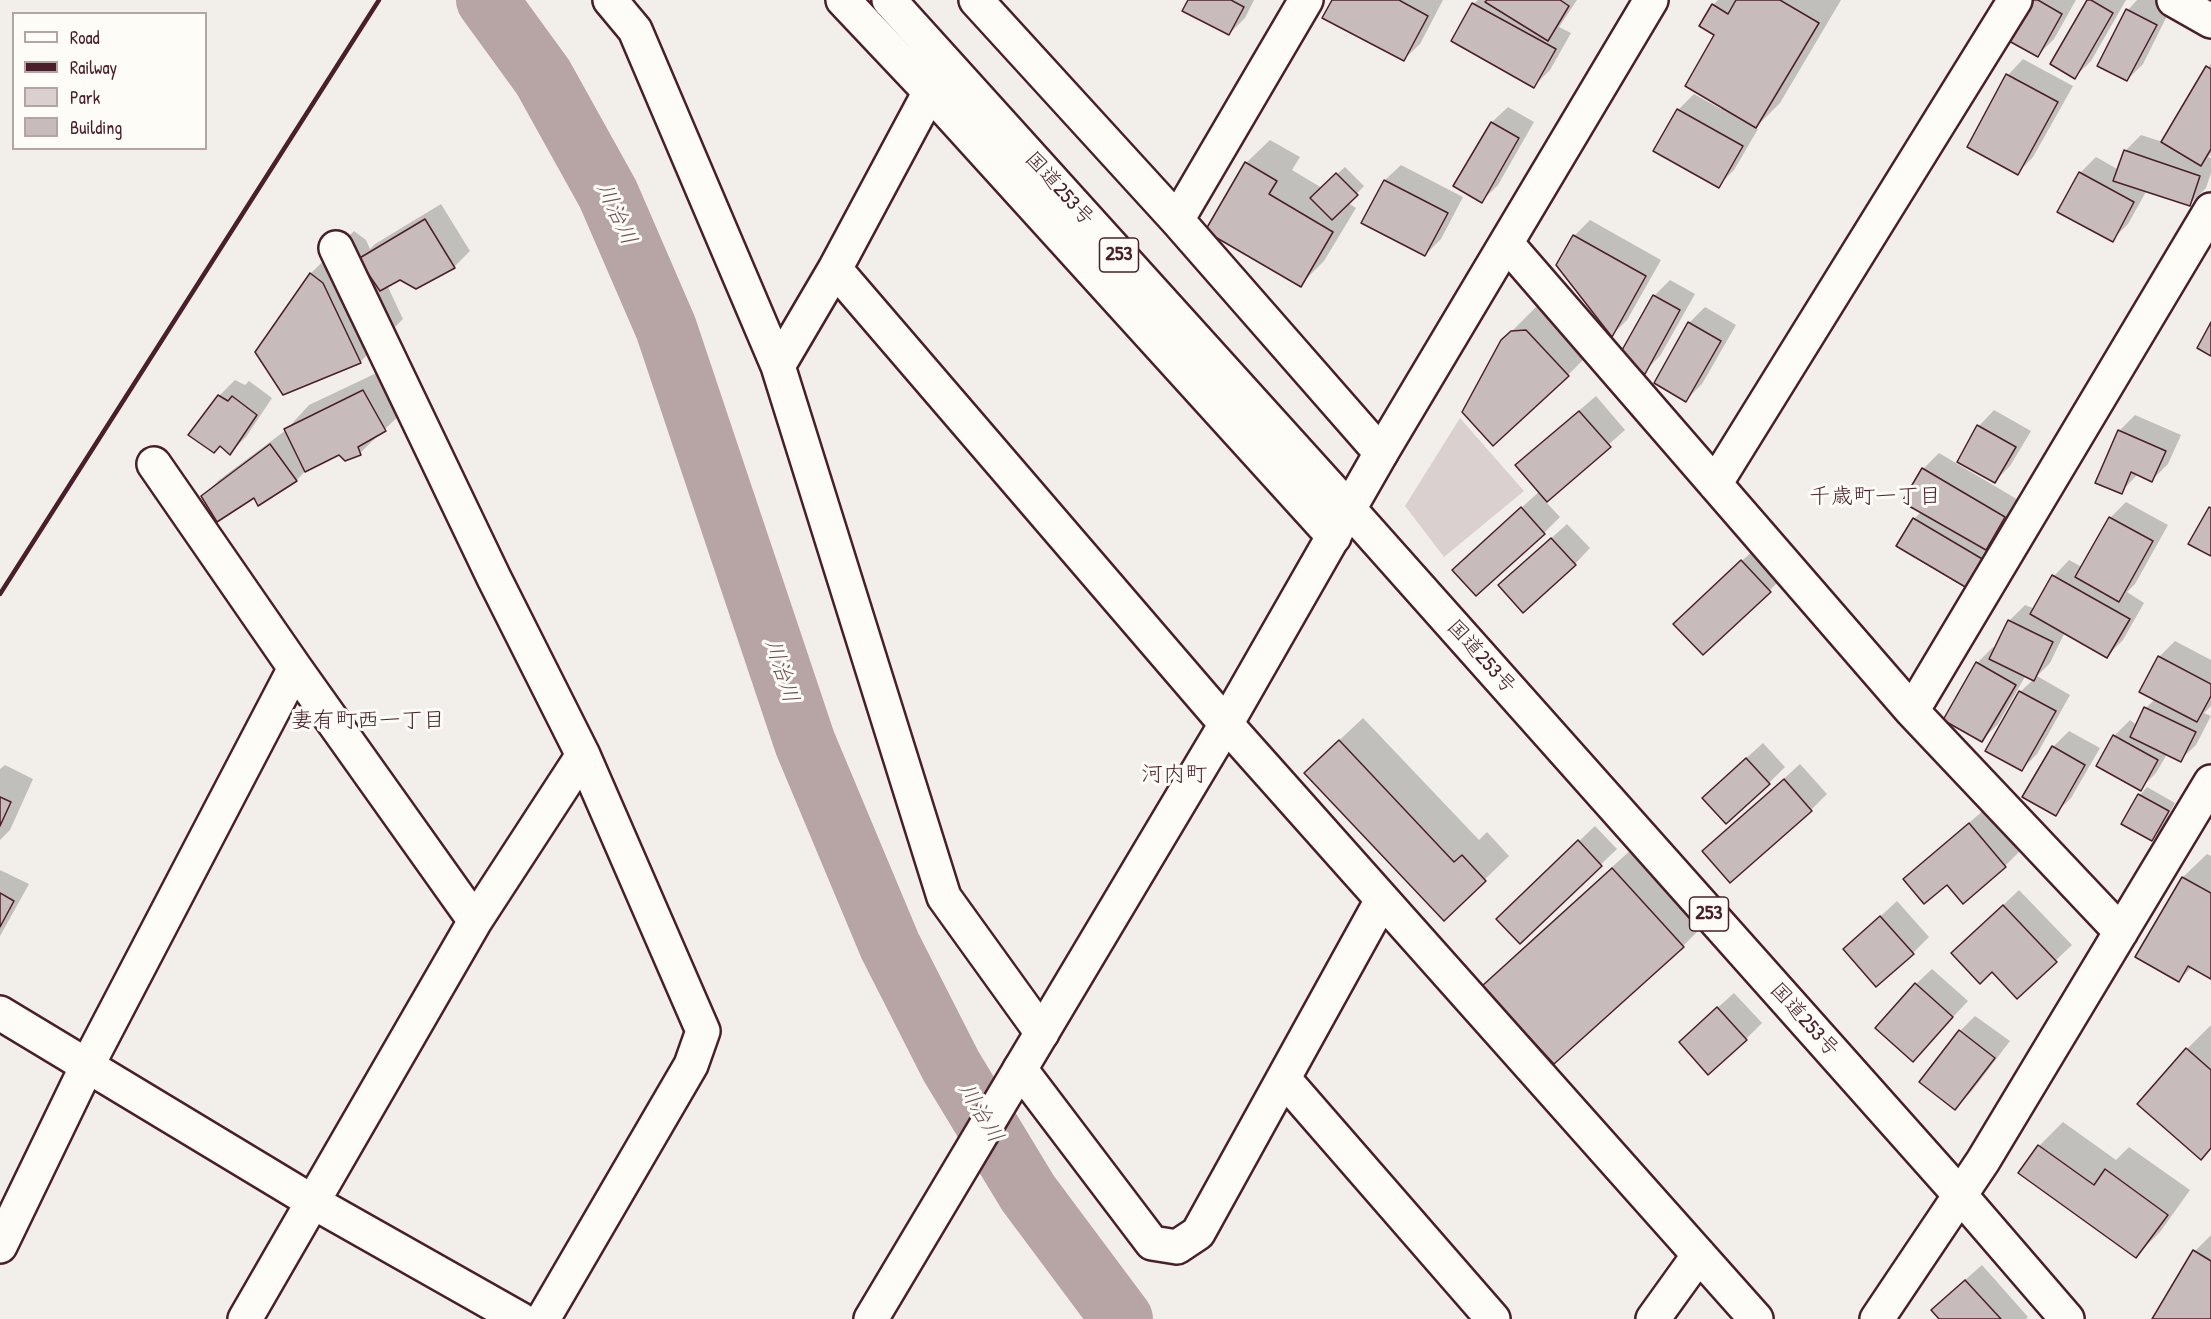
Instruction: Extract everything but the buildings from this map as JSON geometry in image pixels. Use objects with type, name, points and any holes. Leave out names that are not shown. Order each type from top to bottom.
[{"type":"main road","points":[[610,0],[635,30],[778,366],[944,897],[1042,1033]]},
{"type":"main road","points":[[843,0],[1342,524]]},
{"type":"main road","name":"国道253号","points":[[889,0],[1342,524],[1960,1195],[2067,1319]]},
{"type":"main road","points":[[1176,220],[1306,0]]},
{"type":"main road","points":[[871,1319],[1226,724],[1381,453],[1651,0]]},
{"type":"main road","points":[[1715,484],[2015,0]]},
{"type":"main road","points":[[2174,0],[2211,21]]},
{"type":"main road","points":[[985,4],[1381,453]]},
{"type":"main road","points":[[778,366],[835,269],[929,91],[946,64]]},
{"type":"main road","points":[[1912,711],[2211,210]]},
{"type":"main road","points":[[1507,244],[1912,711],[2121,932]]},
{"type":"main road","points":[[336,248],[494,578],[583,755],[703,1031],[691,1065],[543,1319]]},
{"type":"main road","points":[[835,269],[1226,724],[1756,1319]]},
{"type":"main road","points":[[154,464],[295,668],[475,921]]},
{"type":"main road","points":[[0,1246],[88,1064],[295,668]]},
{"type":"main road","points":[[245,1319],[475,921],[583,755]]},
{"type":"main road","points":[[1877,1319],[1983,1161],[2211,782]]},
{"type":"main road","points":[[1016,1075],[1152,1244],[1177,1247],[1198,1233],[1382,900]]},
{"type":"main road","points":[[0,1013],[88,1064],[313,1202],[520,1319]]},
{"type":"main road","points":[[1284,1079],[1493,1319]]},
{"type":"main road","points":[[1653,1319],[1699,1255]]},
{"type":"green space","points":[[1460,418],[1524,491],[1444,557],[1405,506]]},
{"type":"waterway","name":"川治川","points":[[487,0],[543,77],[608,194],[666,328],[805,743],[890,946],[951,1066],[1028,1193],[1122,1319]]},
{"type":"railway","points":[[0,594],[379,0]]},
{"type":"district","name":"千歳町一丁目","points":[[1875,497]]},
{"type":"district","name":"妻有町西一丁目","points":[[368,721]]},
{"type":"district","name":"河内町","points":[[1174,775]]}]
